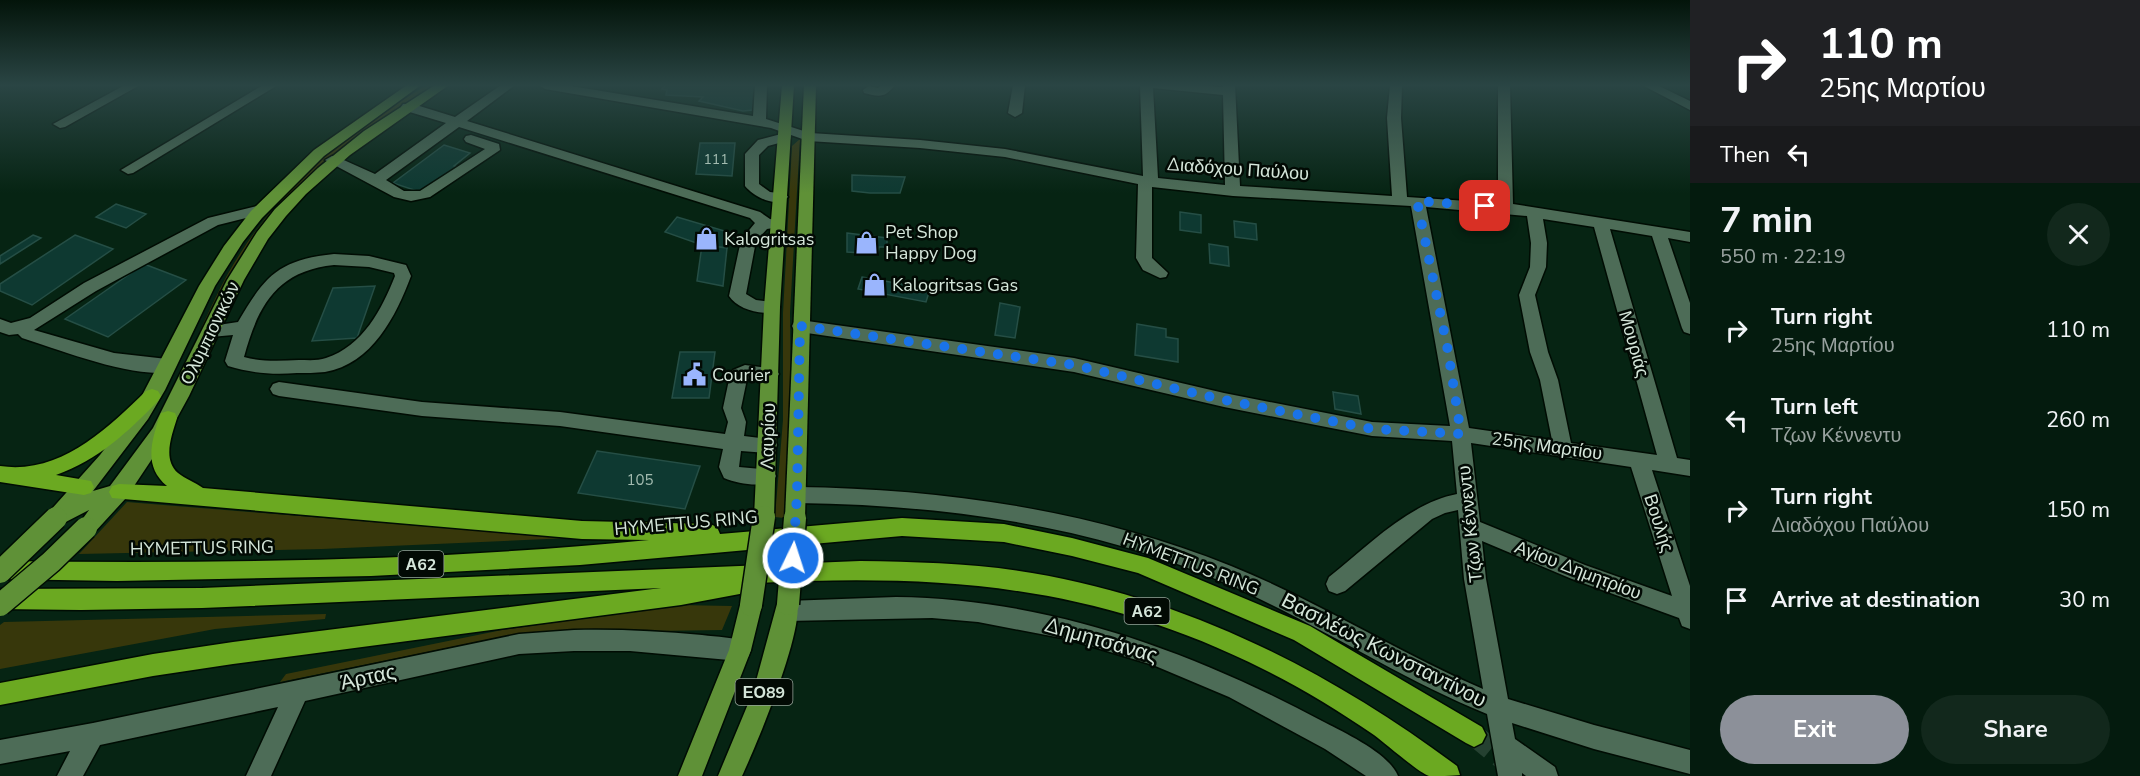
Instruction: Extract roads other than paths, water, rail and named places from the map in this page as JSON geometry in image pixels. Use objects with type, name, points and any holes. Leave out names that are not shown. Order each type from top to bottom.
[{"type":"highway","points":[[21,477],[49,471],[80,458],[118,430],[152,396]]},
{"type":"highway","points":[[168,418],[158,449],[160,467],[180,486],[205,496]]},
{"type":"highway","points":[[0,474],[89,492]]},
{"type":"highway","points":[[119,492],[205,496],[582,530],[722,534],[840,531]]},
{"type":"highway","name":"HYMETTUS RING","points":[[0,571],[117,572],[371,567],[580,556],[902,527],[1005,533],[1141,565],[1302,633],[1393,684],[1474,735]]},
{"type":"highway","name":"Α62","points":[[0,599],[82,602],[212,598],[806,572],[906,570],[971,574],[1026,581],[1086,594],[1148,611],[1224,640],[1301,677],[1373,721],[1448,775]]},
{"type":"highway","points":[[0,694],[153,665],[681,595],[806,572]]},
{"type":"main road","name":"Ολυμπιονικών","points":[[89,492],[152,396],[213,276],[261,210],[315,156],[361,121]]},
{"type":"main road","name":"Ολυμπιονικών","points":[[0,605],[51,562],[119,492],[168,418],[243,267],[262,236],[288,205],[332,160],[389,121]]},
{"type":"main road","name":"Λαυρίου","points":[[690,776],[740,650],[751,605],[764,517],[772,307],[771,224],[780,197],[786,121]]},
{"type":"main road","name":"Λαυρίου","points":[[730,776],[747,739],[773,668],[787,607],[797,495],[800,326],[809,121]]},
{"type":"main road","points":[[0,571],[56,518],[89,492],[119,492]]},
{"type":"main road","points":[[86,528],[95,511],[89,492]]},
{"type":"street","points":[[60,124],[65,121]]},
{"type":"street","points":[[128,170],[211,121]]},
{"type":"street","points":[[332,160],[376,180],[404,197],[413,198],[425,194],[493,150],[494,147],[439,121]]},
{"type":"street","points":[[376,180],[460,121]]},
{"type":"street","name":"Διαδόχου Παύλου","points":[[760,121],[785,132],[808,137],[920,144],[1005,153],[1148,182],[1233,190],[1506,208],[1690,237]]},
{"type":"street","points":[[1147,121],[1148,182],[1144,258],[1149,266],[1160,273]]},
{"type":"street","points":[[1230,121],[1233,190]]},
{"type":"street","name":"Τζων Κέννεντυ","points":[[1395,121],[1409,201],[1448,351],[1461,434],[1469,527],[1482,631],[1510,776]]},
{"type":"street","points":[[1505,121],[1506,208]]},
{"type":"street","points":[[452,127],[755,215],[771,224],[749,240],[737,296],[752,304],[772,307]]},
{"type":"street","points":[[780,197],[766,196],[752,186],[752,154],[763,143],[785,132]]},
{"type":"street","points":[[0,326],[9,329],[21,328],[36,322],[90,287],[213,221],[261,210]]},
{"type":"street","points":[[1534,212],[1539,243],[1538,267],[1527,295],[1535,335],[1549,380],[1563,448]]},
{"type":"street","name":"Μουριάς","points":[[1599,222],[1670,465]]},
{"type":"street","points":[[1658,232],[1690,328]]},
{"type":"street","points":[[334,260],[388,266],[400,269],[403,276],[390,309],[375,331],[363,344],[342,358],[325,365],[257,368],[234,361],[243,328],[273,282],[294,266],[334,260]]},
{"type":"street","name":"25ης Μαρτίου","points":[[800,326],[1074,365],[1224,400],[1372,429],[1461,434],[1690,468]]},
{"type":"street","points":[[21,328],[28,334],[97,355],[136,365],[167,366]]},
{"type":"street","points":[[211,331],[243,328]]},
{"type":"street","points":[[766,476],[738,475],[729,467],[737,422],[732,408],[735,383],[739,375],[745,372],[770,374]]},
{"type":"street","points":[[279,389],[422,409],[560,419],[734,443],[768,445]]},
{"type":"street","name":"Βουλής","points":[[1639,461],[1689,615]]},
{"type":"street","name":"Βασιλέως Κωνσταντίνου","points":[[797,495],[876,495],[949,502],[1016,513],[1110,534],[1170,553],[1254,585],[1306,610],[1418,672],[1497,707],[1620,744],[1690,762]]},
{"type":"street","points":[[1337,584],[1425,513],[1441,505],[1467,500]]},
{"type":"street","name":"Αγίου Δημητρίου","points":[[1469,527],[1689,615]]},
{"type":"street","name":"Δημητσάνας","points":[[787,607],[932,608],[983,613],[1050,624],[1139,648],[1230,686],[1308,726],[1371,763],[1386,776]]},
{"type":"street","name":"Άρτας","points":[[0,752],[93,735],[519,644],[659,640],[740,650]]},
{"type":"street","points":[[258,776],[297,692]]},
{"type":"street","points":[[69,776],[93,735]]},
{"type":"street","points":[[1504,745],[1546,776]]},
{"type":"tunnel","points":[[1474,735],[1524,776]]},
{"type":"place","name":"Kalogritsas","points":[[706,239]]},
{"type":"place","name":"Pet Shop Happy Dog","points":[[867,242]]},
{"type":"place","name":"Kalogritsas Gas","points":[[874,285]]},
{"type":"place","name":"Courier","points":[[694,375]]}]
